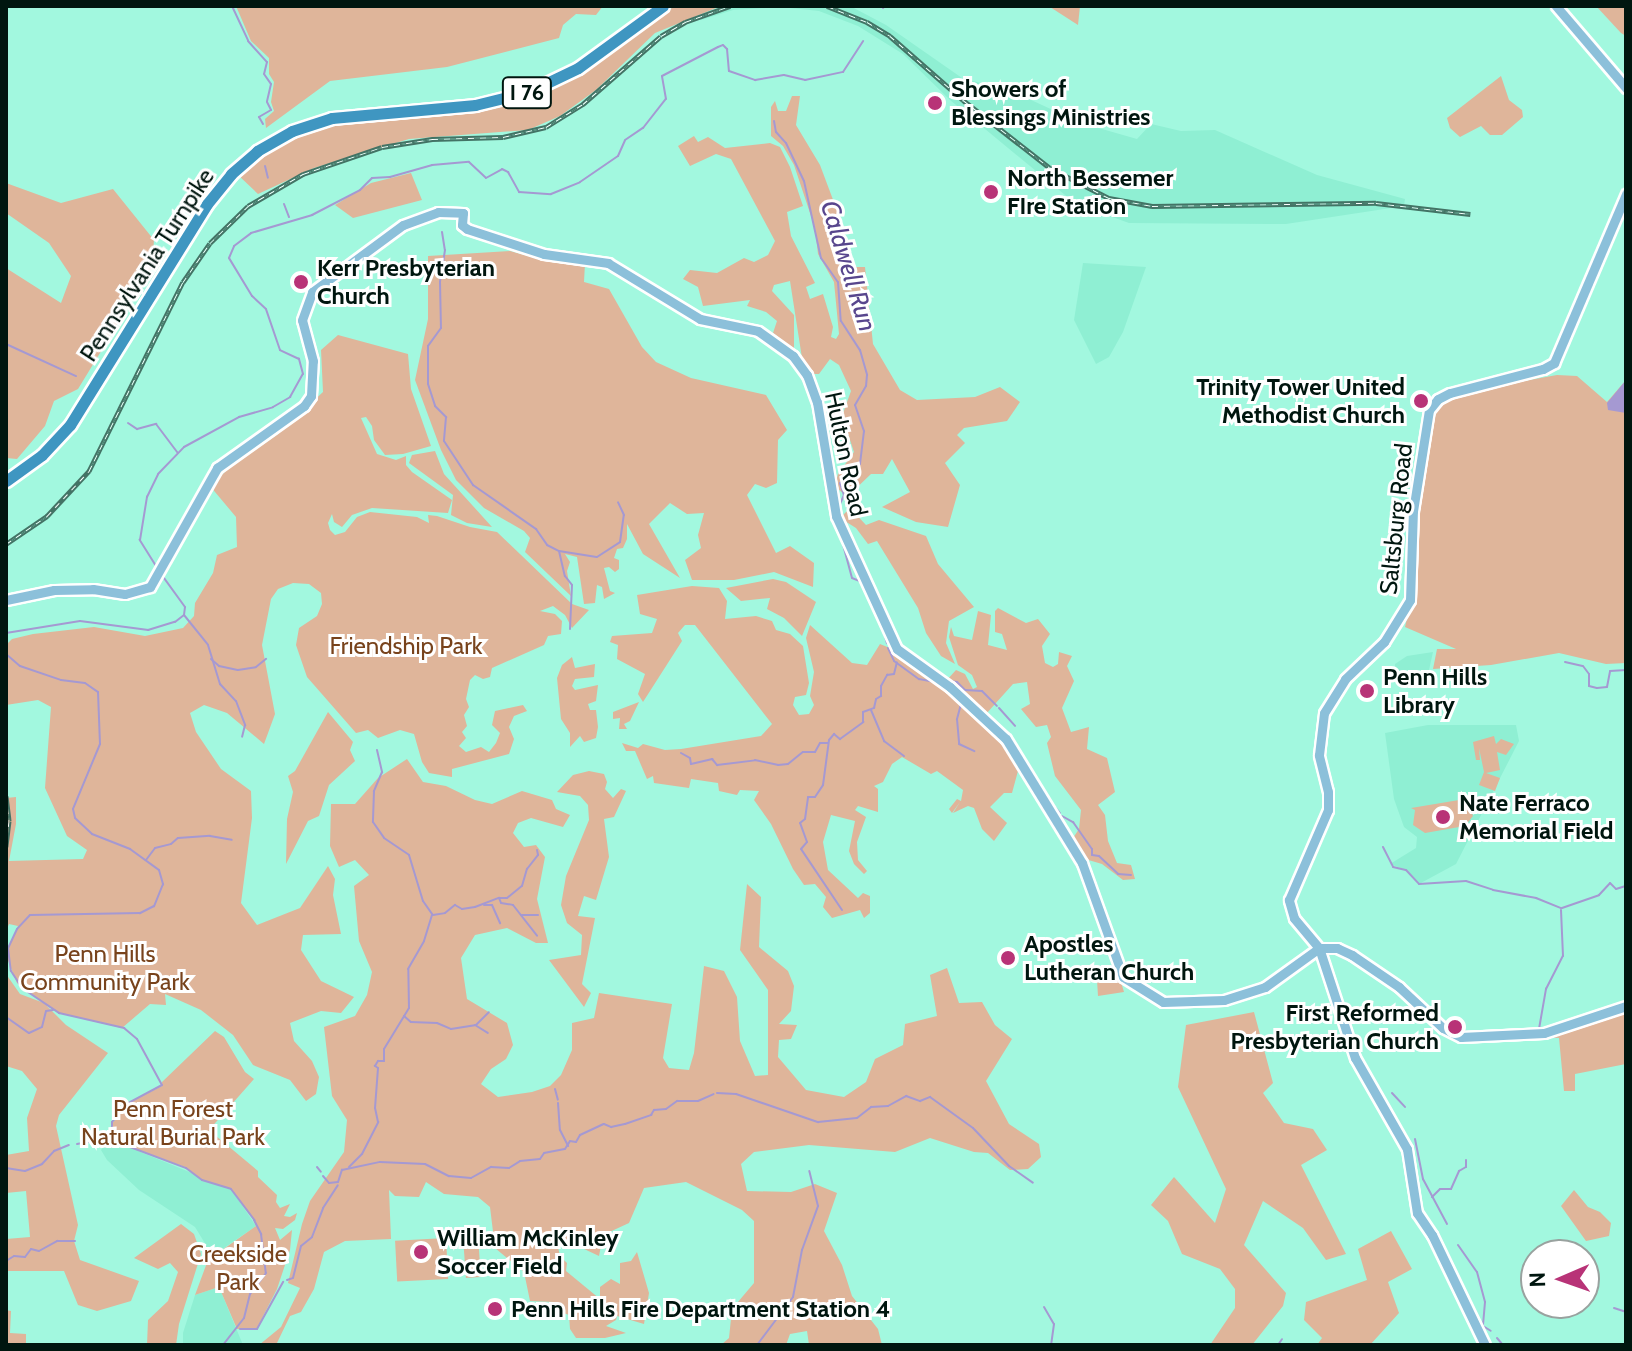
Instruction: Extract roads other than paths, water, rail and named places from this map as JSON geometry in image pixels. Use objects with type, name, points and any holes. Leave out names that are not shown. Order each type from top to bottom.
[{"type":"highway","name":"Pennsylvania Turnpike","points":[[6,479],[47,451],[77,415],[204,205],[245,156],[292,127],[345,112],[477,101],[523,90],[578,63],[657,6]]},
{"type":"highway","name":"Pennsylvania Turnpike","points":[[204,205],[249,157],[292,131],[344,116],[475,105],[528,92],[578,68],[663,6]]},
{"type":"main road","points":[[1556,6],[1626,88]]},
{"type":"main road","name":"Saltsburg Road","points":[[1485,1345],[1436,1243],[1417,1213],[1407,1149],[1355,1058],[1319,948],[1294,918],[1289,900],[1328,810],[1328,792],[1319,755],[1321,725],[1340,684],[1379,648],[1408,606],[1413,511],[1429,410],[1445,394],[1543,369],[1554,363],[1626,194]]},
{"type":"main road","name":"Hulton Road","points":[[6,600],[54,590],[93,589],[132,593],[150,587],[217,468],[304,406],[311,396],[313,361],[302,320],[312,292],[411,220],[438,212],[463,213],[462,225],[469,229],[544,254],[586,257],[608,263],[700,319],[758,331],[793,356],[807,375],[817,402],[836,516],[897,649],[947,684],[1006,739],[1082,863],[1123,977],[1163,1002],[1215,1001],[1265,987],[1319,948]]},
{"type":"main road","points":[[1319,948],[1337,948],[1352,955],[1399,987],[1443,1028],[1464,1037],[1544,1033],[1626,1006]]},
{"type":"waterway","points":[[232,6],[248,41],[267,62],[264,74],[271,84],[267,102],[271,110],[259,117],[263,124]]},
{"type":"waterway","points":[[156,566],[140,540],[147,497],[158,474],[184,447],[239,417],[273,407],[290,397],[303,374],[299,359],[280,350],[266,309],[252,296],[229,258],[234,246],[251,233],[312,215],[360,190],[372,178],[390,177],[432,165],[469,162],[486,178],[502,169],[508,172],[519,192],[551,194],[580,182],[618,156],[625,140],[643,128],[666,99],[662,76],[718,47],[723,45],[727,49],[729,71],[755,80],[784,75],[805,80],[843,72],[863,41]]},
{"type":"waterway","name":"Caldwell Run","points":[[774,121],[776,132],[786,143],[804,181],[821,258],[838,282],[841,321],[860,350],[867,375],[866,386],[855,405],[864,431],[860,464],[840,483],[844,495],[839,506]]},
{"type":"waterway","points":[[265,166],[268,178]]},
{"type":"waterway","points":[[284,204],[289,217]]},
{"type":"waterway","points":[[442,232],[445,250],[440,282],[441,328],[428,346],[428,384],[435,406],[446,417],[444,441],[473,485],[536,529],[547,545],[559,551],[565,576],[572,585],[570,629]]},
{"type":"waterway","points":[[6,344],[76,376]]},
{"type":"waterway","points":[[128,423],[137,429],[156,424],[178,453]]},
{"type":"waterway","points":[[559,551],[597,557],[620,542],[624,515],[618,502]]},
{"type":"waterway","name":"Caldwell Run","points":[[841,537],[852,578],[862,582]]},
{"type":"waterway","points":[[6,633],[80,621],[148,630],[175,622],[184,615],[185,607],[162,575]]},
{"type":"waterway","name":"Caldwell Run","points":[[874,605],[879,620]]},
{"type":"waterway","points":[[184,615],[208,645],[220,684],[236,701],[245,725],[242,737]]},
{"type":"waterway","name":"Caldwell Run","points":[[882,626],[887,643]]},
{"type":"waterway","name":"Caldwell Run","points":[[888,648],[894,661],[919,679],[934,682]]},
{"type":"waterway","points":[[6,654],[20,666],[61,680],[85,683],[98,692],[100,744],[73,809],[75,818],[92,834],[130,849],[159,870],[163,884],[154,906],[140,913],[30,915],[17,929],[8,948],[11,971],[22,988],[59,1013],[124,1028],[137,1039],[162,1085],[128,1103],[112,1122],[112,1129],[130,1147],[186,1168],[202,1180],[231,1189],[254,1220],[261,1234],[266,1273],[250,1294],[244,1318],[223,1345]]},
{"type":"waterway","points":[[211,659],[219,666],[238,670],[256,667],[266,659]]},
{"type":"waterway","points":[[842,910],[801,849],[807,842],[800,823],[805,819],[808,797],[815,797],[823,785],[829,740],[834,734],[840,739],[863,722],[863,712],[874,708],[876,699],[881,696],[881,686],[887,675],[894,674],[897,662]]},
{"type":"waterway","points":[[1565,662],[1583,666],[1589,674],[1589,686],[1597,688],[1607,687],[1610,671],[1626,670]]},
{"type":"waterway","name":"Caldwell Run","points":[[948,681],[957,682],[965,690],[982,691],[997,706]]},
{"type":"waterway","points":[[961,704],[957,719],[959,744],[974,751]]},
{"type":"waterway","name":"Caldwell Run","points":[[999,708],[1015,726]]},
{"type":"waterway","points":[[871,710],[884,741],[904,756]]},
{"type":"waterway","points":[[681,753],[690,758],[691,764],[712,759],[717,765],[755,760],[778,765],[788,764],[803,752],[815,752],[820,743],[828,743]]},
{"type":"waterway","points":[[377,750],[382,772],[374,791],[373,822],[384,838],[409,855],[423,901],[432,914]]},
{"type":"waterway","name":"Caldwell Run","points":[[1049,800],[1060,813]]},
{"type":"waterway","name":"Caldwell Run","points":[[1062,816],[1073,822],[1092,849],[1092,855],[1099,856],[1118,874],[1131,875]]},
{"type":"waterway","points":[[146,860],[155,848],[171,844],[178,838],[210,836],[232,840]]},
{"type":"waterway","points":[[1383,847],[1393,867],[1406,870],[1419,884],[1466,881],[1536,898],[1561,908]]},
{"type":"waterway","points":[[499,898],[507,898],[522,886],[527,869],[538,855],[537,850]]},
{"type":"waterway","points":[[1562,908],[1599,895],[1610,883],[1616,889],[1626,886]]},
{"type":"waterway","points":[[433,915],[445,913],[455,905],[462,909],[475,907],[499,898],[501,903],[513,905],[537,936]]},
{"type":"waterway","points":[[484,905],[492,905],[500,923]]},
{"type":"waterway","points":[[1539,1029],[1546,989],[1563,956],[1561,910]]},
{"type":"waterway","points":[[349,1167],[362,1154],[378,1122],[375,1108],[378,1068],[375,1066],[378,1061],[384,1061],[384,1049],[409,1008],[408,969],[424,941],[432,915]]},
{"type":"waterway","points":[[521,915],[538,915]]},
{"type":"waterway","points":[[6,1017],[29,1033],[42,1027],[46,1011],[53,1010]]},
{"type":"waterway","points":[[476,1025],[489,1012]]},
{"type":"waterway","points":[[404,1016],[411,1022],[437,1023],[451,1029],[475,1025],[488,1033]]},
{"type":"waterway","points":[[555,1089],[558,1100]]},
{"type":"waterway","points":[[717,1093],[736,1094],[818,1122],[857,1118],[871,1107],[888,1106],[906,1096],[920,1101],[930,1097],[973,1128],[1009,1166],[1033,1183]]},
{"type":"waterway","points":[[1392,1093],[1405,1107]]},
{"type":"waterway","points":[[323,1176],[329,1183],[338,1182],[342,1170],[380,1162],[425,1164],[449,1176],[471,1178],[491,1167],[509,1168],[520,1161],[540,1159],[544,1153],[565,1149],[570,1141],[576,1142],[580,1135],[604,1124],[611,1127],[625,1124],[651,1115],[654,1110],[666,1109],[677,1101],[698,1101],[714,1094]]},
{"type":"waterway","points":[[558,1103],[560,1130],[568,1146]]},
{"type":"waterway","points":[[103,1139],[112,1129]]},
{"type":"waterway","points":[[1415,1139],[1423,1179],[1447,1224]]},
{"type":"waterway","points":[[77,1144],[97,1140]]},
{"type":"waterway","points":[[6,1168],[25,1171],[42,1164],[54,1151],[69,1145]]},
{"type":"waterway","points":[[1432,1197],[1440,1189],[1451,1189],[1459,1171],[1466,1167],[1466,1160]]},
{"type":"waterway","points":[[317,1167],[321,1172]]},
{"type":"waterway","points":[[757,1345],[793,1297],[802,1250],[818,1206],[809,1171]]},
{"type":"waterway","points":[[287,1280],[293,1278],[301,1246],[312,1237],[323,1208],[338,1185]]},
{"type":"waterway","points":[[6,1261],[14,1256],[25,1257],[31,1249],[39,1251],[57,1241],[75,1241]]},
{"type":"waterway","points":[[1458,1245],[1477,1272],[1485,1302],[1483,1326],[1491,1331]]},
{"type":"waterway","points":[[240,1329],[257,1329],[283,1282]]},
{"type":"waterway","points":[[1044,1307],[1054,1324],[1051,1345]]},
{"type":"waterway","points":[[1614,1308],[1626,1312]]},
{"type":"waterway","points":[[1497,1338],[1503,1345]]},
{"type":"waterway","points":[[1278,1345],[1282,1339]]},
{"type":"railway","points":[[6,544],[47,516],[89,471],[183,282],[210,243],[248,206],[303,174],[382,147],[432,139],[503,137],[546,127],[583,104],[661,36],[685,22],[730,6]]},
{"type":"railway","points":[[827,6],[867,22],[890,36],[963,100],[1050,168],[1109,198],[1152,206],[1376,203],[1470,214]]},
{"type":"railway","points":[[6,796],[9,821],[6,847]]},
{"type":"place","name":"Showers of Blessings Ministries","points":[[935,103]]},
{"type":"place","name":"North Bessemer FIre Station","points":[[991,192]]},
{"type":"place","name":"Kerr Presbyterian Church","points":[[301,282]]},
{"type":"place","name":"Trinity Tower United Methodist Church","points":[[1421,401]]},
{"type":"place","name":"Penn Hills Library","points":[[1367,691]]},
{"type":"place","name":"Nate Ferraco Memorial Field","points":[[1443,817]]},
{"type":"place","name":"Apostles Lutheran Church","points":[[1008,958]]},
{"type":"place","name":"First Reformed Presbyterian Church","points":[[1455,1027]]},
{"type":"place","name":"William McKinley Soccer Field","points":[[421,1252]]},
{"type":"place","name":"Penn Hills Fire Department Station 4","points":[[495,1309]]},
{"type":"park label","name":"Friendship Park","points":[[406,646]]},
{"type":"park label","name":"Penn Hills Community Park","points":[[105,968]]},
{"type":"park label","name":"Penn Forest Natural Burial Park","points":[[173,1123]]},
{"type":"park label","name":"Creekside Park","points":[[238,1268]]}]
